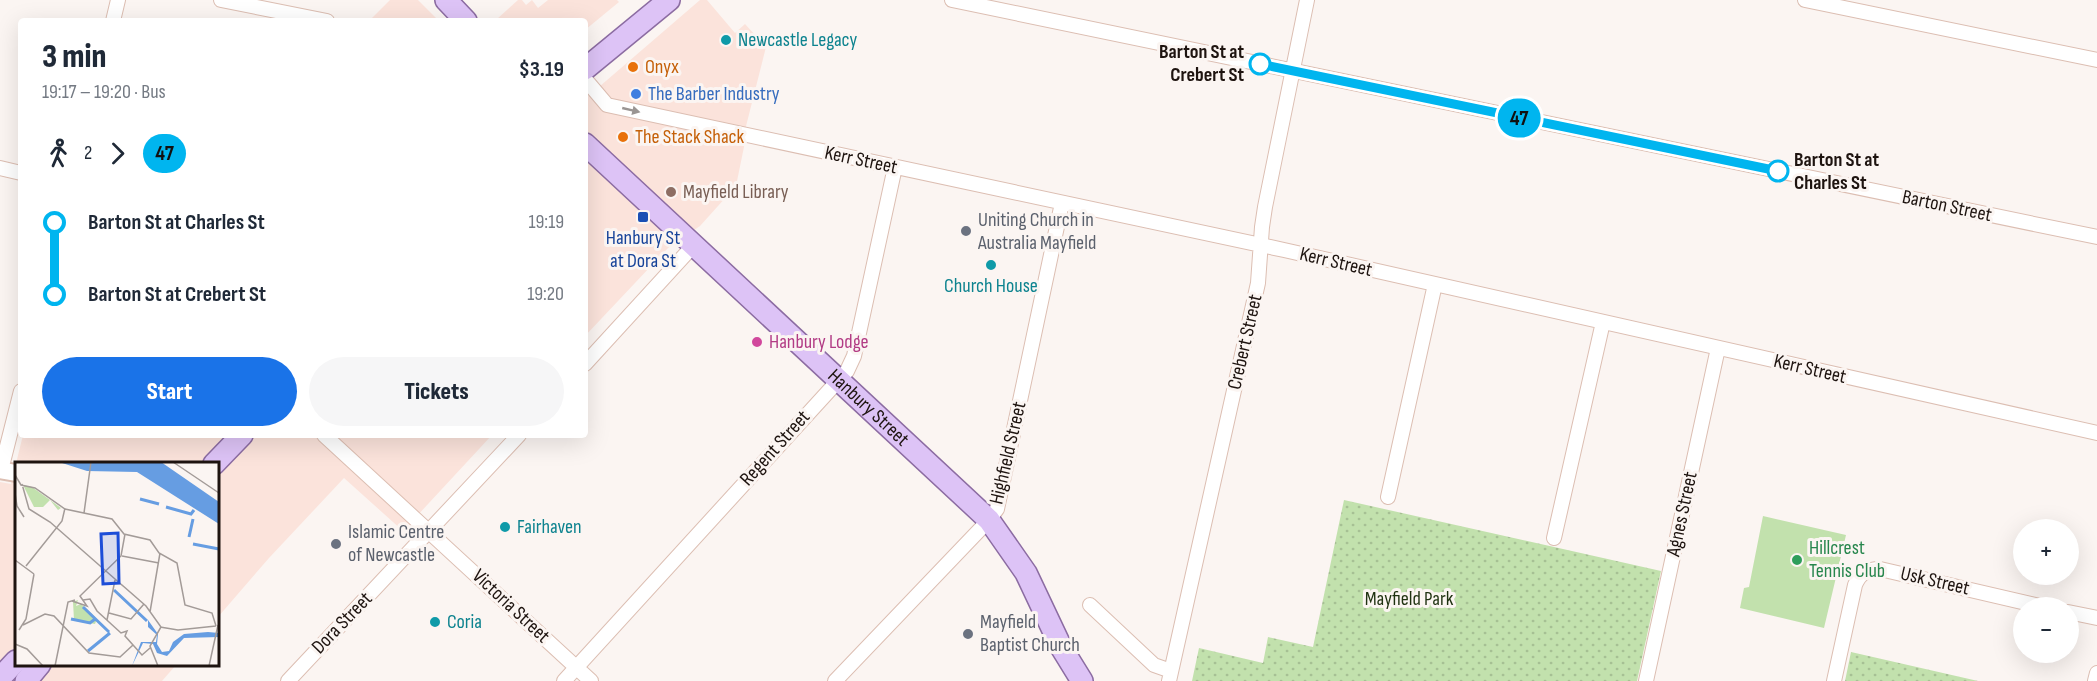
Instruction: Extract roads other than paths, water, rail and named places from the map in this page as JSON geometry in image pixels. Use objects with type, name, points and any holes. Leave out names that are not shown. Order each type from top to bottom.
[{"type":"main road","points":[[446,0],[463,18]]},
{"type":"main road","points":[[588,67],[669,0]]},
{"type":"main road","name":"Hanbury Street","points":[[588,147],[989,520],[1026,573],[1061,647],[1082,681]]},
{"type":"main road","points":[[216,462],[239,438]]},
{"type":"main road","points":[[0,678],[15,662]]},
{"type":"main road","points":[[26,681],[38,666]]},
{"type":"street","points":[[114,18],[118,0]]},
{"type":"street","points":[[221,0],[281,17]]},
{"type":"street","name":"Barton Street","points":[[952,0],[2097,237]]},
{"type":"street","name":"Crebert Street","points":[[1170,676],[1258,283],[1265,207],[1307,0]]},
{"type":"street","points":[[1805,0],[2097,60]]},
{"type":"street","name":"Kerr Street","points":[[588,83],[607,105],[1261,245],[2097,433]]},
{"type":"street","name":"Regent Street","points":[[564,681],[847,371],[854,356],[895,167]]},
{"type":"street","points":[[0,168],[18,172]]},
{"type":"street","name":"Highfield Street","points":[[835,681],[989,520],[999,503],[1062,202]]},
{"type":"street","points":[[588,361],[693,246]]},
{"type":"street","points":[[1388,498],[1435,284]]},
{"type":"street","points":[[1554,538],[1603,322]]},
{"type":"street","name":"Agnes Street","points":[[1646,681],[1718,348]]},
{"type":"street","points":[[6,471],[18,407]]},
{"type":"street","name":"Victoria Street","points":[[327,438],[431,531],[591,681]]},
{"type":"street","name":"Dora Street","points":[[288,681],[516,438]]},
{"type":"street","name":"Usk Street","points":[[1833,681],[1855,585],[1864,572],[1880,569],[2013,600]]},
{"type":"street","points":[[1090,605],[1154,665],[1170,676]]},
{"type":"street","points":[[2079,614],[2097,618]]},
{"type":"street","points":[[2095,681],[2097,673]]},
{"type":"place","name":"Newcastle Legacy","points":[[726,40]]},
{"type":"place","name":"Barton St at Crebert St","points":[[1260,64]]},
{"type":"place","name":"Onyx","points":[[633,67]]},
{"type":"place","name":"The Barber Industry","points":[[636,94]]},
{"type":"place","name":"The Stack Shack","points":[[623,137]]},
{"type":"place","name":"Barton St at Charles St","points":[[1778,171]]},
{"type":"place","name":"Mayfield Library","points":[[671,192]]},
{"type":"place","name":"Hanbury St at Dora St","points":[[643,217]]},
{"type":"place","name":"Uniting Church in Australia Mayfield","points":[[966,231]]},
{"type":"place","name":"Church House","points":[[991,265]]},
{"type":"place","name":"Hanbury Lodge","points":[[757,342]]},
{"type":"place","name":"Fairhaven","points":[[505,527]]},
{"type":"place","name":"Islamic Centre of Newcastle","points":[[336,544]]},
{"type":"place","name":"Hillcrest Tennis Club","points":[[1797,560]]},
{"type":"place","name":"Coria","points":[[435,622]]},
{"type":"place","name":"Mayfield Baptist Church","points":[[968,634]]},
{"type":"park label","name":"Mayfield Park","points":[[1409,599]]}]
